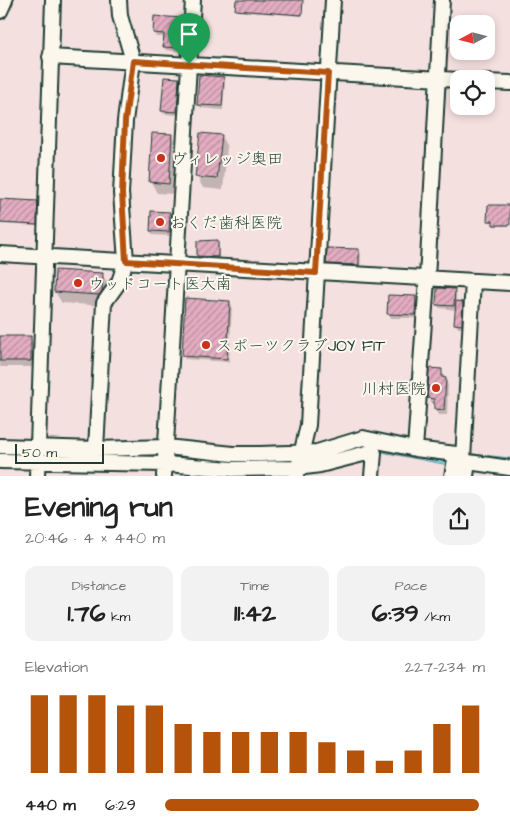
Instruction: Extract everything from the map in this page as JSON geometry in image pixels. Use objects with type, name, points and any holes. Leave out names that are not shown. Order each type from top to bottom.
[{"type":"street","points":[[0,11],[5,0]]},
{"type":"street","points":[[38,469],[52,0]]},
{"type":"street","points":[[96,449],[104,304],[119,282],[126,261],[122,193],[125,121],[133,61],[120,16],[119,0]]},
{"type":"street","points":[[165,470],[193,0]]},
{"type":"street","points":[[297,472],[308,425],[333,0]]},
{"type":"street","points":[[415,449],[427,279],[442,0]]},
{"type":"street","points":[[50,57],[450,80]]},
{"type":"street","points":[[495,82],[510,83]]},
{"type":"street","points":[[0,254],[510,283]]},
{"type":"street","points":[[460,462],[473,281]]},
{"type":"street","points":[[0,446],[96,449],[166,447],[233,454],[260,454],[317,452],[363,438],[415,449],[460,462],[510,468]]},
{"type":"street","points":[[0,461],[38,469],[232,469],[297,472],[367,453],[374,453],[372,476]]},
{"type":"water","points":[[362,442],[510,458],[510,465],[474,460],[461,475],[455,475],[454,466],[366,449],[312,464],[0,457],[0,449],[175,454]]},
{"type":"building","points":[[236,0],[303,0],[302,15],[235,10]]},
{"type":"building","points":[[154,16],[183,18],[181,48],[163,47],[164,34],[153,33]]},
{"type":"building","points":[[199,75],[224,77],[222,106],[197,105]]},
{"type":"building","points":[[164,77],[179,78],[177,112],[161,111]]},
{"type":"building","name":"ヴィレッジ奥田","points":[[152,133],[172,134],[169,184],[149,182]]},
{"type":"building","points":[[200,133],[222,135],[217,179],[195,177]]},
{"type":"building","points":[[0,199],[38,201],[37,225],[0,223]]},
{"type":"building","points":[[488,205],[510,205],[510,225],[493,225],[493,221],[487,221]]},
{"type":"building","name":"おくだ歯科医院","points":[[151,211],[170,212],[169,232],[150,231]]},
{"type":"building","points":[[218,240],[218,257],[197,256],[197,241]]},
{"type":"building","points":[[327,248],[359,249],[359,265],[326,264]]},
{"type":"building","name":"ウッドコート医大南","points":[[55,270],[103,273],[102,291],[99,295],[54,292]]},
{"type":"building","points":[[437,288],[455,289],[454,306],[436,305]]},
{"type":"building","points":[[388,295],[416,296],[415,315],[387,314]]},
{"type":"building","points":[[185,298],[230,301],[227,359],[182,356]]},
{"type":"building","points":[[456,301],[463,302],[462,325],[454,324]]},
{"type":"building","points":[[0,336],[31,336],[31,361],[0,361]]},
{"type":"building","name":"川村医院","points":[[429,368],[442,369],[442,377],[446,378],[444,410],[434,409],[434,399],[427,398]]},
{"type":"place","name":"ヴィレッジ奥田","points":[[161,158]]},
{"type":"place","name":"おくだ歯科医院","points":[[160,222]]},
{"type":"place","name":"ウッドコート医大南","points":[[78,283]]},
{"type":"place","name":"スポーツクラブJOY FIT","points":[[206,345]]},
{"type":"place","name":"川村医院","points":[[436,388]]},
{"type":"route","points":[[133,61],[189,64],[328,73],[316,273],[126,261],[122,193],[125,121],[133,61]]}]
